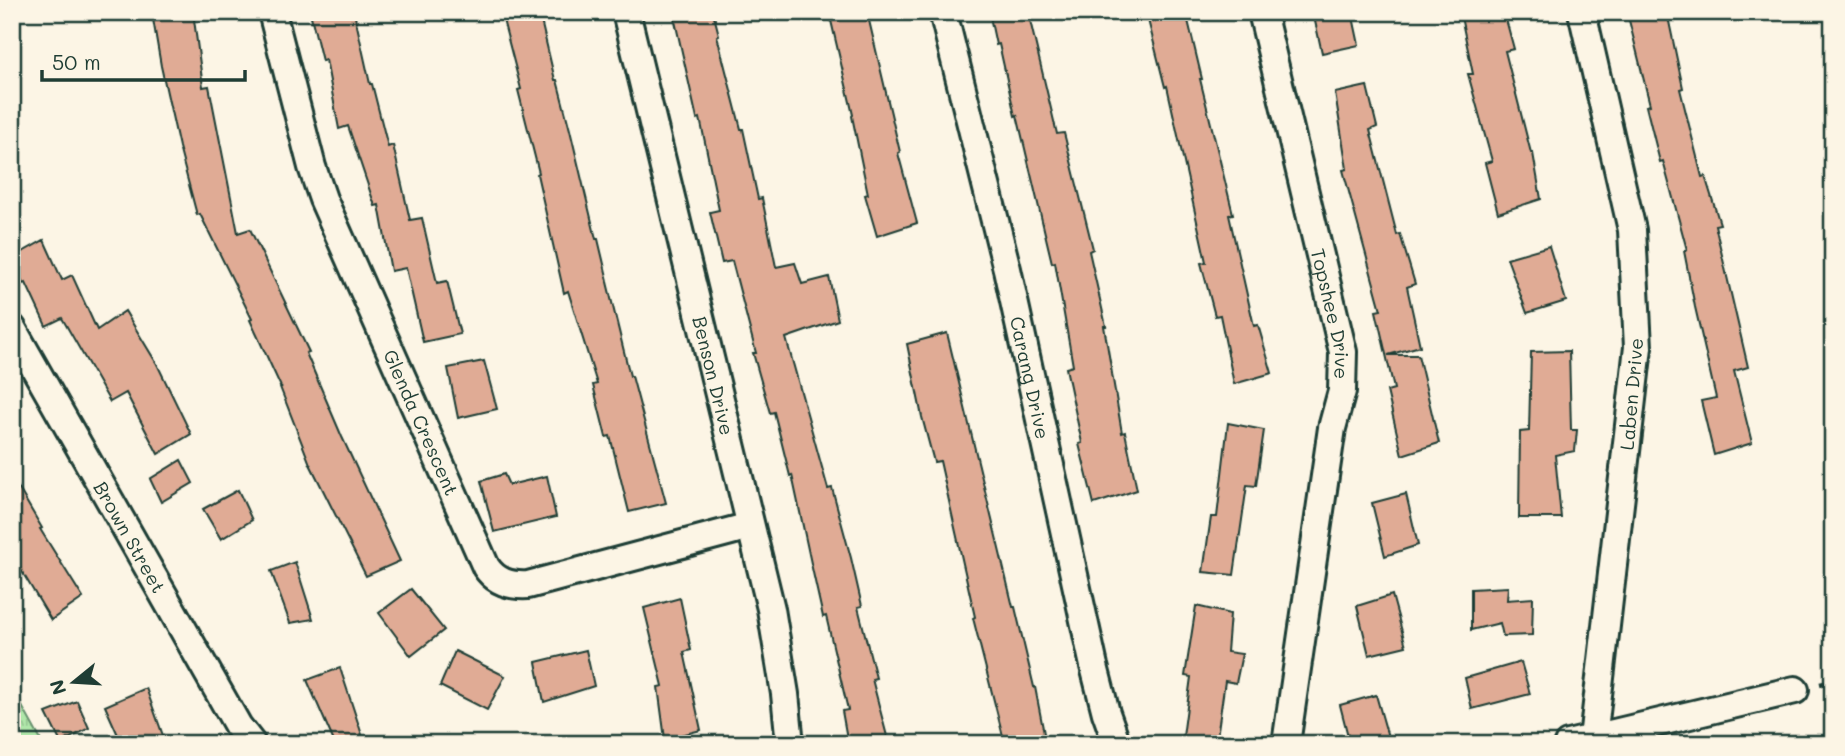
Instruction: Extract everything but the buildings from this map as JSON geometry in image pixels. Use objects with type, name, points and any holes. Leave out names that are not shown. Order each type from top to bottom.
[{"type":"street","name":"Glenda Crescent","points":[[272,12],[312,167],[323,198],[490,574],[503,583],[528,585],[750,526]]},
{"type":"street","name":"Benson Drive","points":[[626,12],[771,609],[790,744]]},
{"type":"street","name":"Carang Drive","points":[[943,12],[1010,282],[1094,666],[1117,744]]},
{"type":"street","name":"Topshee Drive","points":[[1262,12],[1343,352],[1342,391],[1332,428],[1286,744]]},
{"type":"street","name":"Laben Drive","points":[[1581,741],[1638,347],[1632,230],[1582,12]]},
{"type":"street","name":"Brown Street","points":[[12,328],[238,726],[252,744]]},
{"type":"street","points":[[1581,741],[1795,690]]},
{"type":"green space","points":[[12,688],[43,744],[12,744]]}]
